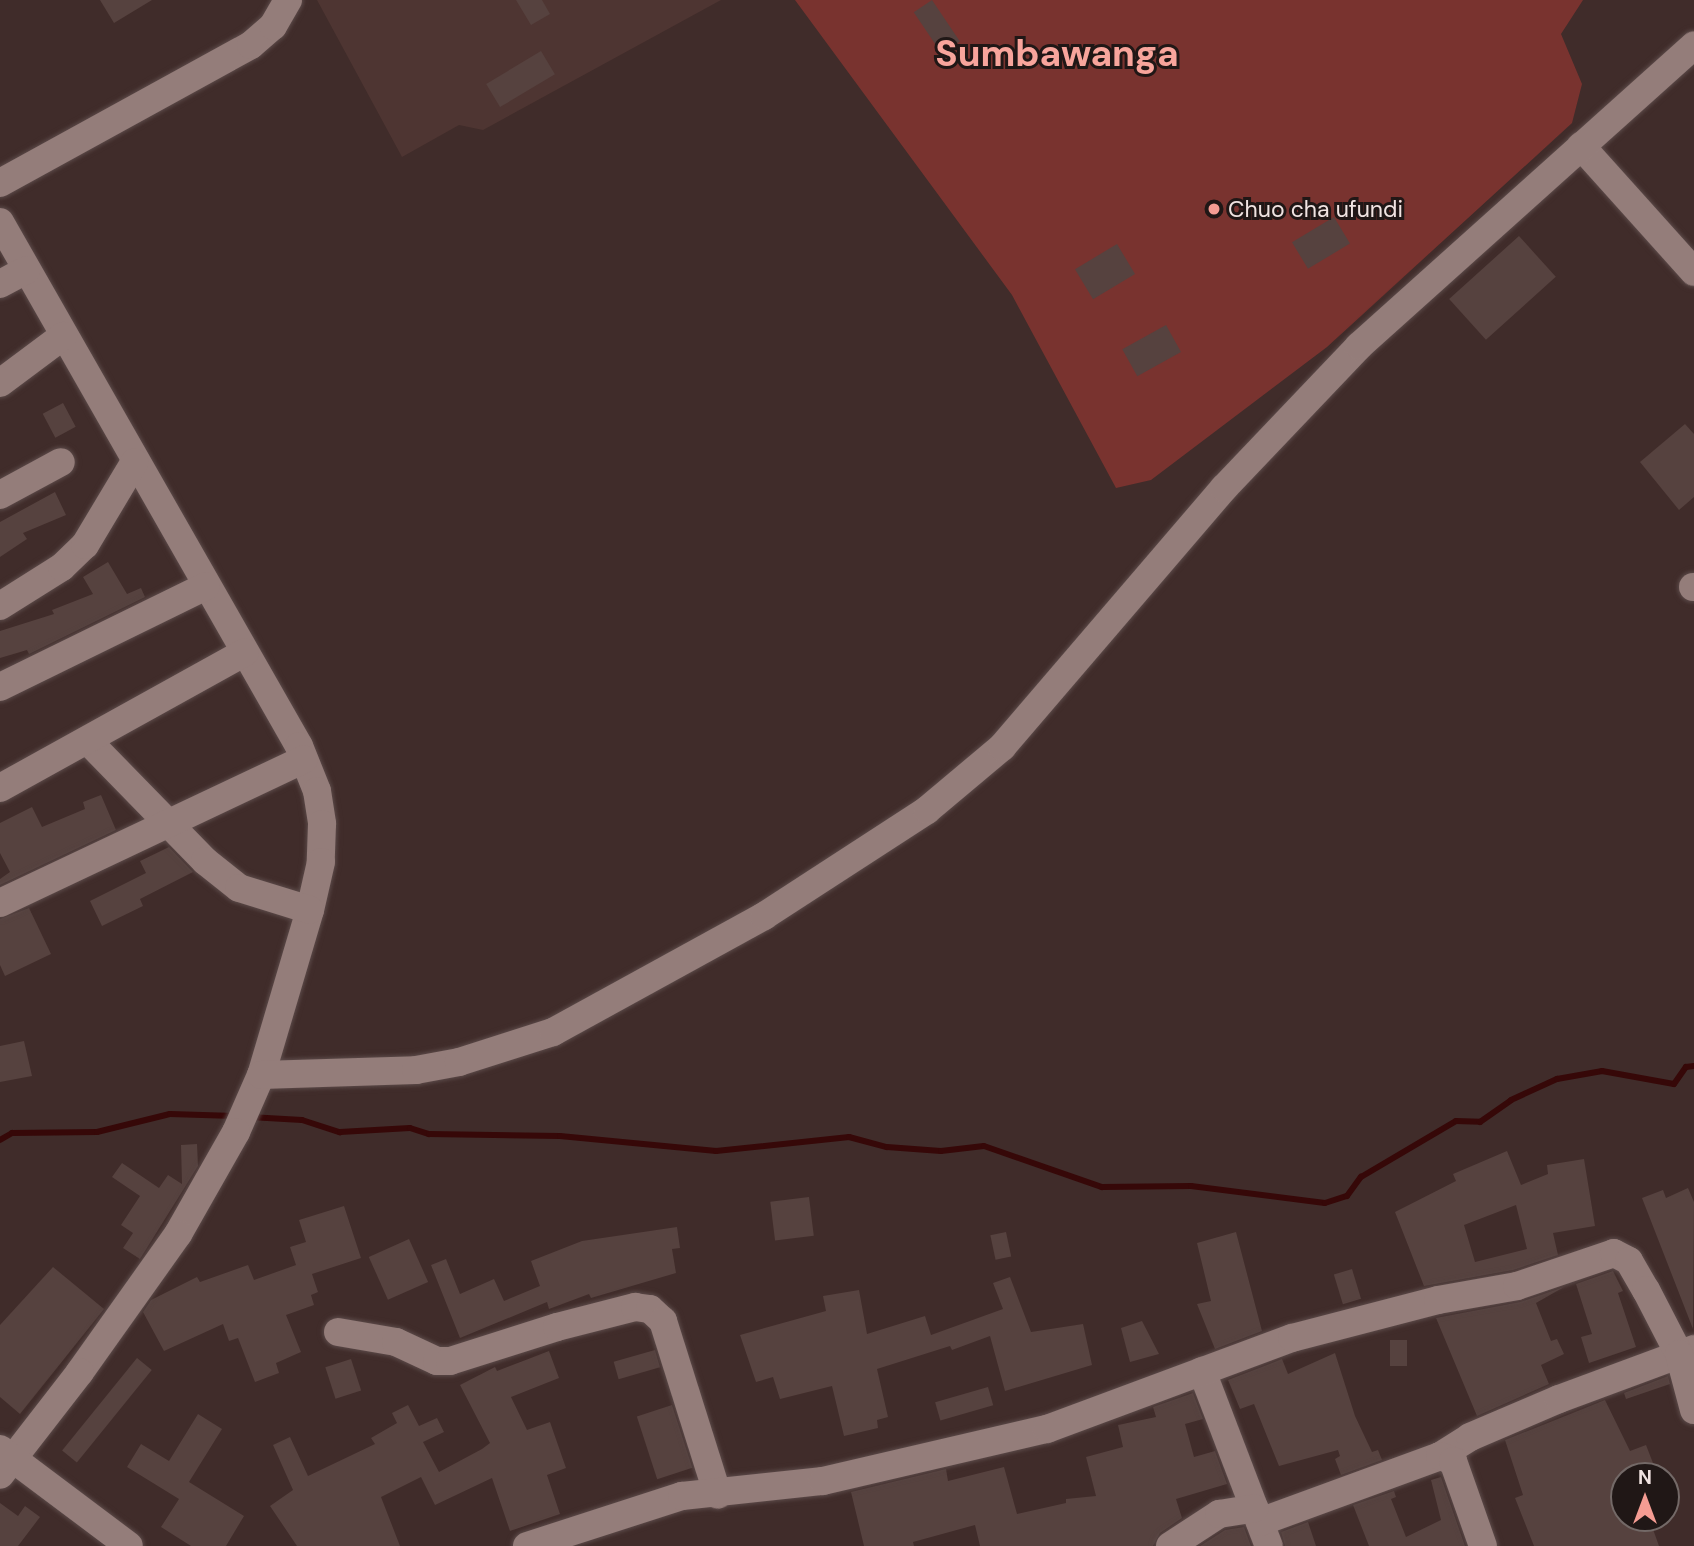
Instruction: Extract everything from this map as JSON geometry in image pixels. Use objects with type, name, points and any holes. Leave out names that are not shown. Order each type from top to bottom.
[{"type":"street","points":[[0,183],[251,45],[273,26],[288,0]]},
{"type":"street","points":[[261,1075],[416,1070],[459,1062],[553,1032],[764,916],[927,810],[1002,747],[1224,488],[1359,346],[1694,45]]},
{"type":"street","points":[[1581,146],[1694,272]]},
{"type":"street","points":[[0,222],[304,760],[317,791],[322,824],[321,862],[310,910],[261,1075],[236,1132],[178,1234],[80,1373],[4,1461],[129,1546]]},
{"type":"street","points":[[0,284],[26,270]]},
{"type":"street","points":[[0,383],[63,337]]},
{"type":"street","points":[[0,495],[61,462]]},
{"type":"street","points":[[0,606],[62,567],[85,545],[134,463]]},
{"type":"street","points":[[0,687],[206,586]]},
{"type":"street","points":[[0,788],[245,652]]},
{"type":"street","points":[[88,741],[239,888],[310,910]]},
{"type":"street","points":[[0,903],[304,760]]},
{"type":"street","points":[[527,1546],[682,1496],[718,1495],[823,1481],[1047,1429],[1202,1371],[1360,1318],[1517,1286],[1614,1253],[1629,1261],[1687,1352],[1694,1410]]},
{"type":"street","points":[[338,1332],[396,1342],[437,1361],[450,1362],[580,1321],[635,1307],[650,1308],[663,1321],[718,1495]]},
{"type":"street","points":[[1170,1546],[1219,1514],[1261,1525],[1440,1456],[1471,1437],[1559,1399],[1687,1352]]},
{"type":"street","points":[[1202,1371],[1261,1525]]},
{"type":"street","points":[[1440,1456],[1453,1461],[1483,1546]]},
{"type":"shaded area","points":[[317,0],[721,0],[483,130],[459,125],[402,157]]},
{"type":"shaded area","name":"Chuo cha ufundi","points":[[795,0],[1583,0],[1561,34],[1582,84],[1572,123],[1327,347],[1151,480],[1116,488],[1012,295]]},
{"type":"building","points":[[100,0],[152,0],[114,23]]},
{"type":"building","points":[[516,0],[542,0],[550,14],[531,25]]},
{"type":"building","points":[[932,0],[960,41],[942,54],[914,12]]},
{"type":"building","points":[[541,51],[555,74],[500,107],[486,84]]},
{"type":"building","points":[[1334,217],[1350,244],[1308,269],[1292,242]]},
{"type":"building","points":[[1519,236],[1556,277],[1486,340],[1449,299]]},
{"type":"building","points":[[1117,244],[1135,274],[1093,299],[1075,269]]},
{"type":"building","points":[[1166,325],[1181,352],[1137,376],[1122,349]]},
{"type":"building","points":[[63,403],[76,427],[55,438],[43,414]]},
{"type":"building","points":[[1685,424],[1694,434],[1694,497],[1679,510],[1640,462]]},
{"type":"building","points":[[55,492],[66,515],[23,533],[27,539],[0,557],[0,522]]},
{"type":"building","points":[[108,562],[127,594],[141,588],[145,597],[29,654],[27,650],[0,658],[0,631],[54,614],[52,610],[93,594],[83,577]]},
{"type":"building","points":[[101,795],[116,830],[0,885],[0,879],[10,872],[0,853],[0,823],[32,807],[42,827],[85,809],[83,802]]},
{"type":"building","points":[[169,847],[193,872],[140,899],[143,906],[102,926],[90,901],[146,873],[140,861]]},
{"type":"building","points":[[29,908],[51,954],[5,976],[0,965],[0,919]]},
{"type":"building","points":[[24,1041],[32,1076],[0,1082],[0,1046]]},
{"type":"building","points":[[197,1144],[198,1166],[140,1259],[123,1248],[133,1233],[121,1225],[140,1196],[112,1177],[122,1163],[159,1188],[168,1175],[182,1184],[181,1145]]},
{"type":"building","points":[[1507,1151],[1521,1185],[1548,1174],[1547,1165],[1584,1159],[1595,1226],[1553,1233],[1558,1255],[1513,1270],[1424,1286],[1395,1212],[1456,1181],[1453,1174]],"holes":[[[1516,1205],[1527,1249],[1475,1262],[1464,1225]]]},
{"type":"building","points":[[1688,1188],[1694,1202],[1693,1329],[1642,1198],[1663,1190],[1666,1198]]},
{"type":"building","points":[[809,1197],[814,1236],[775,1240],[770,1202]]},
{"type":"building","points":[[344,1206],[361,1258],[312,1274],[318,1292],[311,1295],[314,1305],[286,1315],[301,1352],[276,1363],[279,1373],[255,1382],[238,1338],[229,1341],[223,1324],[164,1351],[143,1312],[151,1300],[197,1277],[200,1282],[248,1265],[254,1280],[296,1265],[290,1247],[306,1242],[299,1220]]},
{"type":"building","points":[[677,1227],[680,1248],[672,1249],[676,1273],[591,1298],[589,1294],[549,1309],[547,1302],[460,1338],[431,1265],[446,1259],[460,1294],[494,1279],[504,1301],[540,1286],[531,1261],[582,1241]]},
{"type":"building","points":[[1006,1232],[1011,1256],[996,1260],[990,1235]]},
{"type":"building","points":[[1236,1232],[1262,1331],[1215,1349],[1197,1304],[1211,1301],[1197,1243]]},
{"type":"building","points":[[409,1239],[428,1282],[388,1300],[369,1257]]},
{"type":"building","points":[[53,1267],[104,1309],[20,1414],[0,1397],[0,1325]]},
{"type":"building","points":[[1352,1269],[1361,1299],[1343,1304],[1334,1275]]},
{"type":"building","points":[[1613,1271],[1623,1291],[1618,1293],[1636,1347],[1589,1363],[1581,1337],[1592,1334],[1576,1284]]},
{"type":"building","points":[[1010,1277],[1031,1332],[1083,1324],[1092,1365],[1005,1391],[990,1336],[952,1350],[950,1346],[877,1369],[888,1417],[877,1420],[878,1428],[844,1436],[832,1386],[780,1399],[773,1377],[756,1382],[740,1335],[826,1311],[823,1296],[859,1290],[867,1334],[925,1316],[931,1335],[1003,1309],[993,1283]]},
{"type":"building","points":[[1564,1287],[1536,1303],[1551,1341],[1557,1339],[1564,1354],[1541,1365],[1549,1384],[1477,1416],[1436,1318],[1520,1302]]},
{"type":"building","points":[[1142,1321],[1159,1354],[1130,1362],[1121,1328]]},
{"type":"building","points":[[1390,1340],[1407,1340],[1407,1366],[1390,1366]]},
{"type":"building","points":[[655,1350],[660,1367],[619,1379],[614,1362]]},
{"type":"building","points":[[549,1351],[559,1378],[511,1397],[527,1430],[550,1422],[566,1468],[547,1475],[560,1514],[510,1531],[492,1478],[435,1505],[421,1477],[381,1497],[400,1546],[297,1546],[270,1506],[293,1490],[273,1445],[290,1437],[308,1476],[375,1444],[371,1438],[397,1423],[392,1413],[408,1405],[419,1426],[437,1418],[444,1432],[423,1442],[439,1472],[482,1449],[490,1443],[460,1385],[495,1367],[497,1371]]},
{"type":"building","points":[[1335,1353],[1355,1416],[1372,1452],[1378,1450],[1382,1460],[1341,1475],[1335,1459],[1340,1456],[1338,1450],[1279,1466],[1254,1404],[1240,1409],[1228,1380],[1282,1359],[1288,1374]]},
{"type":"building","points":[[137,1358],[152,1370],[77,1462],[62,1450]]},
{"type":"building","points":[[351,1359],[361,1390],[336,1399],[325,1367]]},
{"type":"building","points":[[1668,1376],[1670,1384],[1626,1399],[1624,1393]]},
{"type":"building","points":[[988,1387],[993,1405],[940,1420],[935,1402]]},
{"type":"building","points":[[1193,1393],[1203,1419],[1185,1424],[1194,1457],[1215,1451],[1227,1484],[1176,1499],[1182,1518],[1160,1533],[1153,1546],[980,1546],[975,1525],[913,1542],[914,1546],[864,1546],[851,1492],[946,1469],[948,1481],[1004,1467],[1017,1514],[1066,1503],[1066,1499],[1096,1496],[1086,1457],[1123,1447],[1118,1425],[1156,1417],[1153,1407]]},
{"type":"building","points":[[1605,1400],[1630,1451],[1646,1445],[1653,1462],[1610,1462],[1610,1532],[1654,1532],[1659,1546],[1534,1546],[1515,1498],[1523,1495],[1505,1440]]},
{"type":"building","points":[[672,1405],[692,1468],[657,1479],[637,1416]]},
{"type":"building","points":[[198,1414],[222,1429],[189,1482],[244,1516],[226,1546],[191,1546],[161,1527],[179,1499],[127,1467],[141,1444],[169,1461]]},
{"type":"building","points":[[1441,1477],[1465,1546],[1369,1546],[1353,1505],[1394,1491],[1396,1497],[1391,1499],[1406,1537],[1441,1520],[1431,1480]]},
{"type":"building","points":[[0,1503],[18,1516],[25,1506],[40,1517],[18,1546],[0,1546]]},
{"type":"building","points":[[1308,1522],[1316,1546],[1285,1546],[1281,1532]]},
{"type":"building","points":[[1244,1527],[1251,1546],[1200,1546],[1225,1530]]},
{"type":"waterway","points":[[249,1117],[302,1120],[340,1132],[410,1128],[429,1134],[560,1136],[716,1151],[849,1137],[887,1147],[941,1151],[984,1146],[1102,1187],[1191,1186],[1325,1203],[1347,1196],[1361,1177],[1456,1121],[1480,1122],[1511,1100],[1557,1079],[1602,1071],[1674,1084],[1686,1067],[1694,1066]]},
{"type":"waterway","points":[[0,1140],[12,1133],[97,1132],[170,1114],[235,1116]]},
{"type":"place","name":"Chuo cha ufundi","points":[[1214,209]]},
{"type":"district","name":"Sumbawanga","points":[[1057,53]]}]
